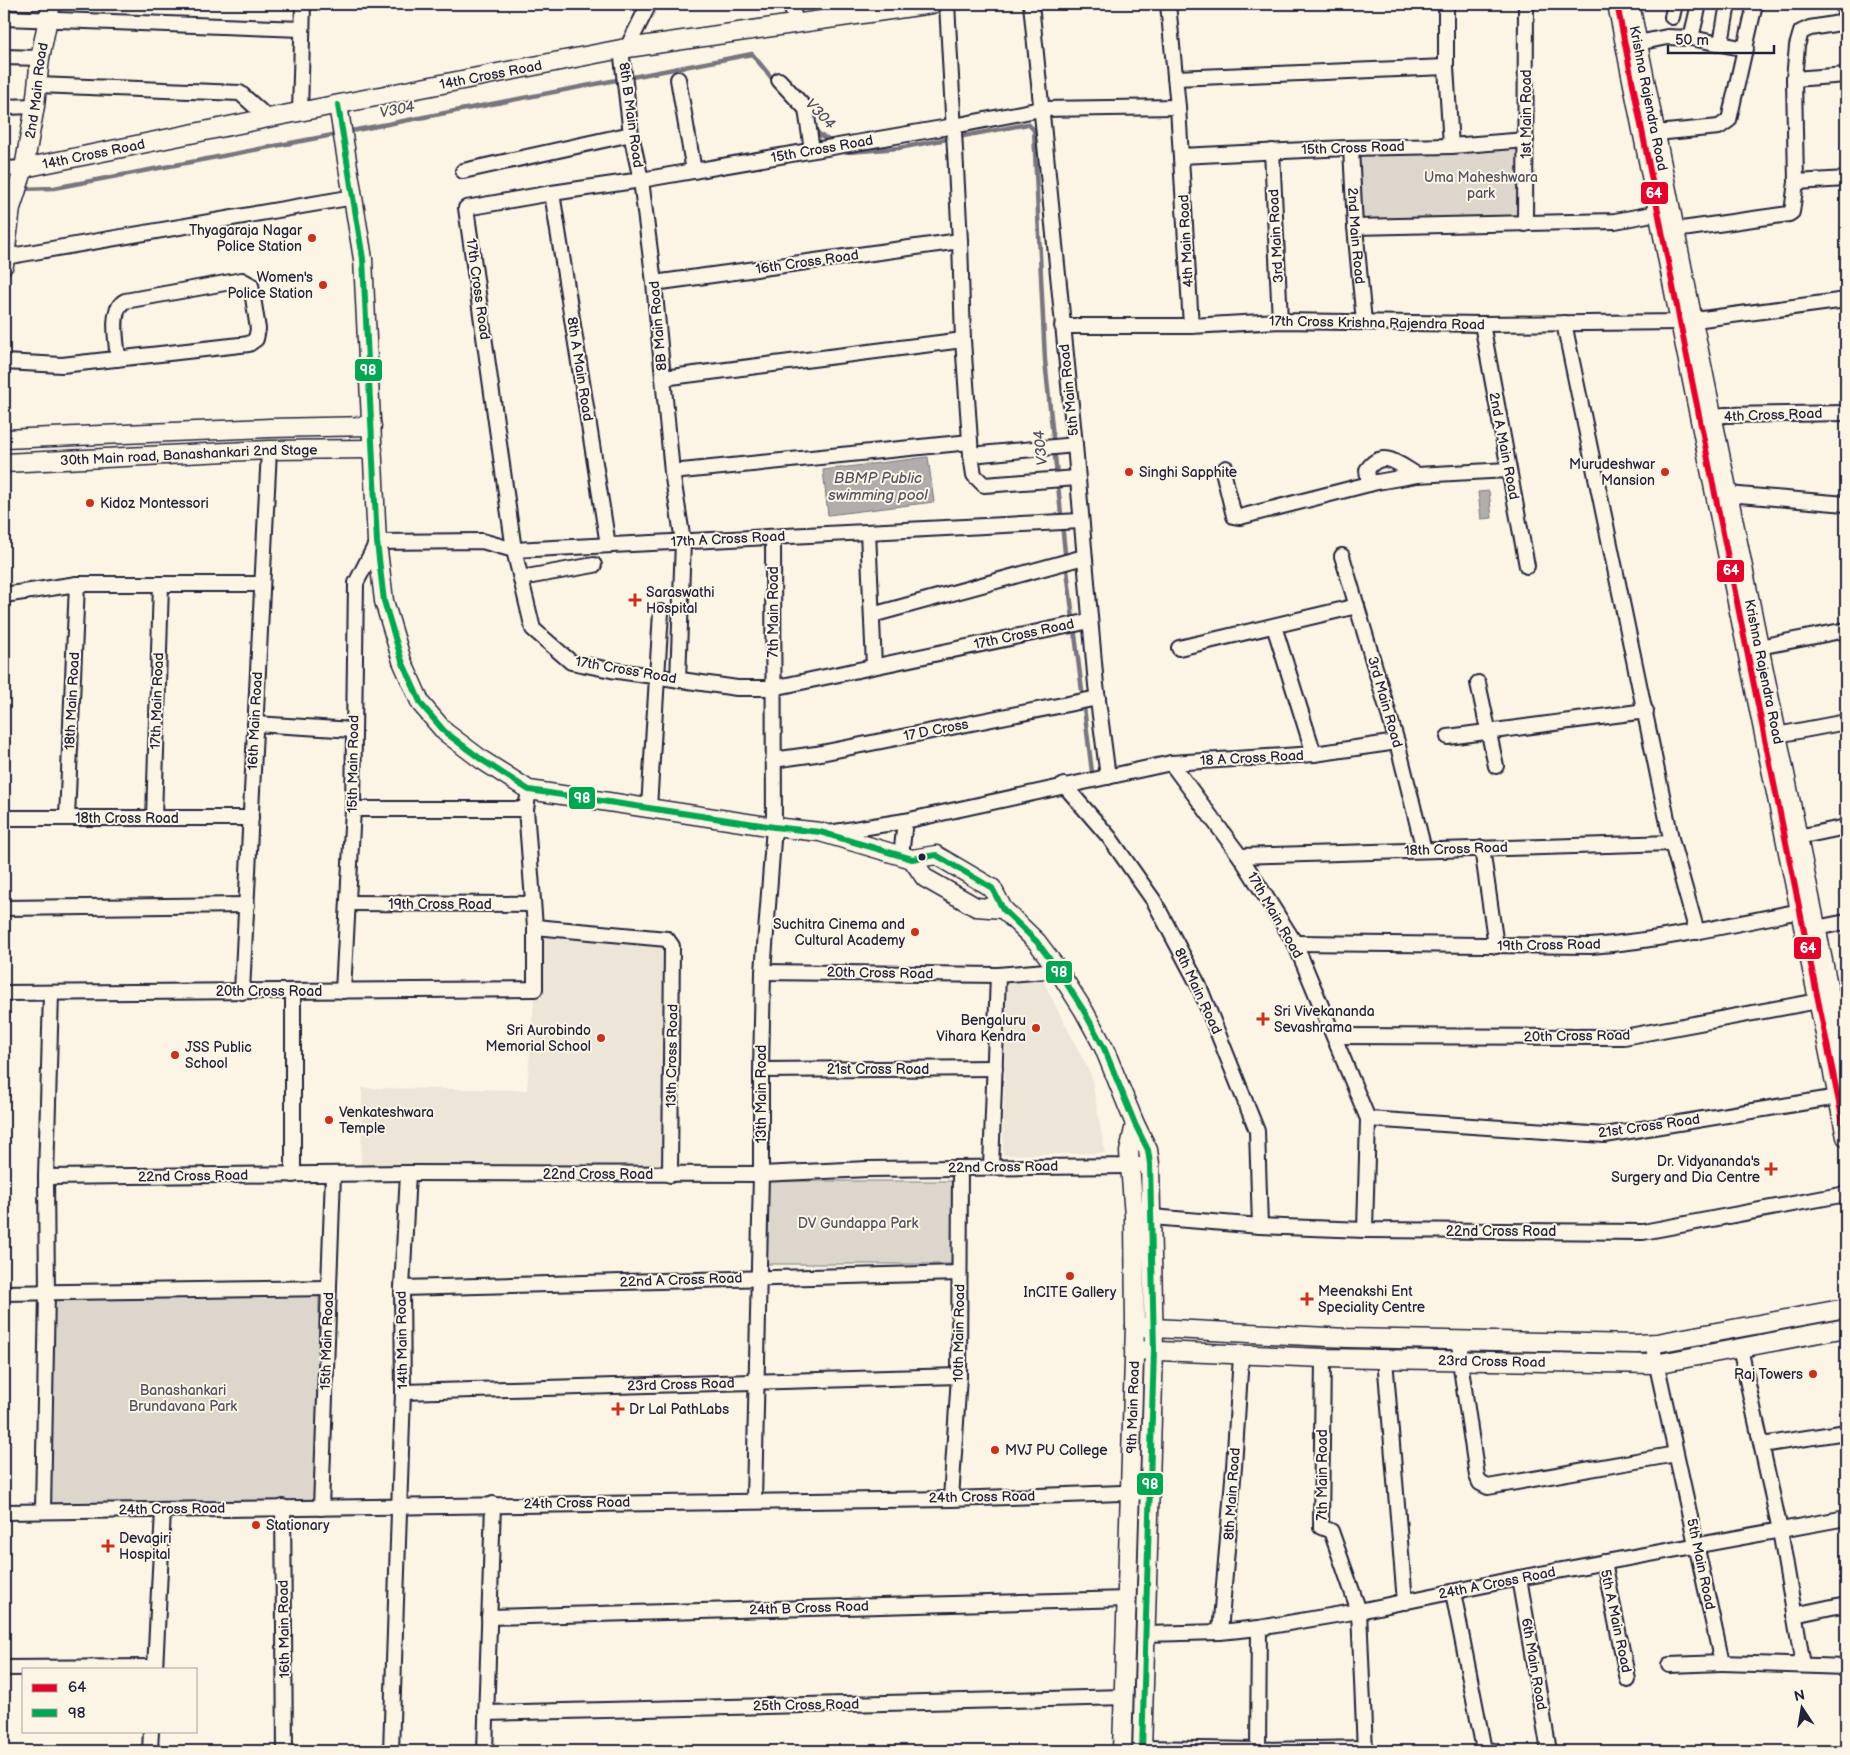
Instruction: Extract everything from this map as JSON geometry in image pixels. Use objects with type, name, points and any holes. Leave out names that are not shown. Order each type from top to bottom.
[{"type":"main road","name":"14th Cross Road","points":[[15,192],[268,118],[624,48],[932,4]]},
{"type":"main road","points":[[1617,4],[1658,213],[1686,321]]},
{"type":"main road","name":"Krishna Rajendra Road","points":[[1630,4],[1675,230],[1686,321],[1706,418],[1728,494],[1846,1074]]},
{"type":"main road","name":"2nd Main Road","points":[[4,261],[15,192],[35,106],[40,58],[49,12]]},
{"type":"main road","name":"9th Main Road","points":[[338,104],[363,259],[377,542],[384,601],[402,661],[421,704],[445,732],[482,760],[529,790],[827,834],[906,858],[936,855],[992,888],[1003,909],[1037,942],[1058,970],[1084,1011],[1104,1048],[1135,1124],[1148,1150],[1150,1164],[1154,1350],[1142,1750]]},
{"type":"main road","points":[[1706,418],[1800,911],[1832,1000],[1838,1097],[1846,1137]]},
{"type":"main road","name":"30th Main road, Banashankari 2nd Stage","points":[[4,439],[270,428],[372,426]]},
{"type":"main road","name":"30th Main road, Banashankari 2nd Stage","points":[[4,463],[269,450],[373,449]]},
{"type":"main road","points":[[906,858],[925,878],[976,907],[1003,909]]},
{"type":"main road","name":"9th Main Road","points":[[1122,1751],[1135,1326],[1134,1216],[1129,1152],[1135,1124]]},
{"type":"main road","name":"23rd Cross Road","points":[[1135,1326],[1347,1338],[1652,1343],[1846,1308]]},
{"type":"main road","name":"23rd Cross Road","points":[[1134,1350],[1241,1356],[1655,1364],[1846,1328]]},
{"type":"street","points":[[300,112],[303,4]]},
{"type":"street","points":[[624,48],[649,4]]},
{"type":"street","points":[[792,4],[796,24]]},
{"type":"street","points":[[947,4],[960,241],[963,340],[974,474],[984,486],[1077,478]]},
{"type":"street","name":"5th Main Road","points":[[1031,4],[1075,446],[1084,557],[1079,623],[1098,698],[1108,777]]},
{"type":"street","name":"4th Main Road","points":[[1168,4],[1178,107],[1191,326]]},
{"type":"street","points":[[1446,4],[1446,67],[1451,146]]},
{"type":"street","name":"1st Main Road","points":[[1525,224],[1526,4]]},
{"type":"street","points":[[1691,38],[1699,4]]},
{"type":"street","points":[[1721,44],[1728,4]]},
{"type":"street","points":[[1656,133],[1719,126],[1729,120],[1755,4]]},
{"type":"street","points":[[1675,230],[1789,214],[1792,212],[1796,182],[1794,79],[1797,46],[1801,32],[1810,28],[1846,22],[1844,4]]},
{"type":"street","points":[[4,18],[49,12],[301,29]]},
{"type":"street","points":[[1638,43],[1667,37],[1691,38],[1746,49]]},
{"type":"street","name":"8th B Main Road","points":[[624,48],[624,79],[630,134],[641,180]]},
{"type":"street","points":[[4,56],[40,58]]},
{"type":"street","points":[[1175,78],[1446,67]]},
{"type":"street","points":[[1794,79],[1846,75]]},
{"type":"street","points":[[678,79],[694,171]]},
{"type":"street","points":[[778,80],[806,109],[812,150]]},
{"type":"street","points":[[38,85],[240,93],[268,118]]},
{"type":"street","points":[[4,107],[35,106]]},
{"type":"street","name":"15th Cross Road","points":[[466,208],[831,148],[1041,109],[1178,107]]},
{"type":"street","points":[[463,170],[630,134]]},
{"type":"street","name":"15th Cross Road","points":[[1181,156],[1351,148],[1451,146],[1526,140]]},
{"type":"street","name":"2nd Main Road","points":[[1351,148],[1355,228],[1364,322]]},
{"type":"street","name":"3rd Main Road","points":[[1272,151],[1280,321]]},
{"type":"street","points":[[4,169],[15,192]]},
{"type":"street","points":[[1796,182],[1846,179]]},
{"type":"street","name":"8B Main Road","points":[[641,180],[654,283],[672,472]]},
{"type":"street","name":"8th A Main Road","points":[[552,193],[608,545]]},
{"type":"street","points":[[4,261],[354,197]]},
{"type":"street","name":"17th Cross Road","points":[[466,208],[514,550],[533,629],[571,662],[657,677],[737,688],[773,688],[1079,623]]},
{"type":"street","points":[[1355,228],[1615,221],[1658,213]]},
{"type":"street","name":"16th Cross Road","points":[[654,283],[960,241]]},
{"type":"street","points":[[4,362],[62,365],[118,359],[249,344],[256,339],[258,330],[251,285],[242,280],[125,301],[119,304],[115,312],[118,359]]},
{"type":"street","name":"17th Cross Krishna Rajendra Road","points":[[1062,326],[1191,326],[1280,321],[1482,324],[1686,321],[1846,300]]},
{"type":"street","points":[[1564,323],[1672,843],[1696,932]]},
{"type":"street","name":"2nd A Main Road","points":[[1482,324],[1508,470],[1528,566]]},
{"type":"street","points":[[663,378],[963,340]]},
{"type":"street","name":"4th Cross Road","points":[[1706,418],[1724,415],[1846,413]]},
{"type":"street","points":[[678,680],[683,541],[672,472],[971,449],[1075,446]]},
{"type":"street","name":"16th Main Road","points":[[242,992],[269,450]]},
{"type":"street","points":[[1369,484],[1367,470],[1373,461],[1380,459],[1392,460],[1417,475]]},
{"type":"street","points":[[1226,468],[1223,471],[1234,516],[1240,518],[1369,484],[1417,475],[1508,470]]},
{"type":"street","points":[[1728,494],[1846,504]]},
{"type":"street","name":"17th A Cross Road","points":[[377,542],[482,540],[514,550],[1081,521]]},
{"type":"street","points":[[868,532],[874,666]]},
{"type":"street","name":"7th Main Road","points":[[773,537],[773,688]]},
{"type":"street","name":"15th Main Road","points":[[343,991],[353,809],[356,583],[377,542]]},
{"type":"street","name":"3rd Main Road","points":[[1342,556],[1397,742],[1424,850]]},
{"type":"street","points":[[872,615],[1084,557]]},
{"type":"street","points":[[521,578],[594,565]]},
{"type":"street","points":[[4,595],[77,584],[262,584]]},
{"type":"street","name":"18th Main Road","points":[[67,818],[77,584]]},
{"type":"street","name":"17th Main Road","points":[[154,818],[161,584]]},
{"type":"street","points":[[1179,648],[1357,606]]},
{"type":"street","points":[[649,808],[660,612]]},
{"type":"street","points":[[1274,626],[1314,754]]},
{"type":"street","points":[[1759,647],[1846,630]]},
{"type":"street","points":[[1478,683],[1496,766]]},
{"type":"street","name":"13th Main Road","points":[[754,1501],[763,972],[774,827],[773,688]]},
{"type":"street","name":"17 D Cross","points":[[773,760],[816,754],[1098,698]]},
{"type":"street","points":[[1448,737],[1646,711]]},
{"type":"street","points":[[1777,735],[1846,722]]},
{"type":"street","points":[[255,724],[354,730]]},
{"type":"street","name":"18 A Cross Road","points":[[827,834],[905,821],[1171,763],[1314,754],[1397,742]]},
{"type":"street","name":"17th Main Road","points":[[1171,763],[1240,856],[1295,943],[1334,1036],[1368,1119],[1365,1230]]},
{"type":"street","name":"8th Main Road","points":[[1064,785],[1109,837],[1154,901],[1199,986],[1258,1131],[1260,1226]]},
{"type":"street","points":[[529,790],[526,809],[535,927]]},
{"type":"street","points":[[353,809],[526,809]]},
{"type":"street","name":"18th Cross Road","points":[[4,818],[251,818]]},
{"type":"street","points":[[905,821],[906,858]]},
{"type":"street","points":[[1798,837],[1846,827]]},
{"type":"street","name":"18th Cross Road","points":[[1240,856],[1672,843]]},
{"type":"street","points":[[1482,848],[1496,946]]},
{"type":"street","name":"19th Cross Road","points":[[348,903],[533,904]]},
{"type":"street","points":[[4,908],[247,905]]},
{"type":"street","name":"19th Cross Road","points":[[1295,943],[1591,946],[1626,943],[1696,932],[1800,911]]},
{"type":"street","points":[[1816,928],[1846,922]]},
{"type":"street","name":"20th Cross Road","points":[[4,994],[534,989],[535,927]]},
{"type":"street","name":"13th Cross Road","points":[[535,927],[667,939],[672,946],[670,1175]]},
{"type":"street","name":"20th Cross Road","points":[[763,972],[998,975],[1058,970]]},
{"type":"street","points":[[991,1167],[998,975]]},
{"type":"street","points":[[293,991],[293,1175]]},
{"type":"street","points":[[43,1510],[47,1292],[46,1177],[51,993]]},
{"type":"street","name":"20th Cross Road","points":[[1334,1036],[1624,1037],[1832,1000]]},
{"type":"street","name":"21st Cross Road","points":[[761,1070],[995,1068]]},
{"type":"street","name":"21st Cross Road","points":[[1368,1119],[1605,1135],[1838,1097]]},
{"type":"street","name":"22nd Cross Road","points":[[46,1177],[761,1174],[868,1169],[1130,1166],[1150,1164]]},
{"type":"street","name":"10th Main Road","points":[[951,1499],[959,1376],[960,1168]]},
{"type":"street","name":"14th Main Road","points":[[399,1506],[403,1392],[402,1288],[408,1174]]},
{"type":"street","name":"15th Main Road","points":[[322,1508],[333,1175]]},
{"type":"street","name":"22nd Cross Road","points":[[1152,1217],[1260,1226],[1365,1230],[1643,1232],[1846,1194]]},
{"type":"street","name":"22nd A Cross Road","points":[[402,1288],[959,1273]]},
{"type":"street","points":[[4,1293],[329,1288]]},
{"type":"street","points":[[1460,1341],[1460,1361],[1477,1476],[1480,1483],[1488,1487],[1676,1454]]},
{"type":"street","name":"5th Main Road","points":[[1652,1343],[1655,1364],[1722,1662]]},
{"type":"street","points":[[1740,1348],[1780,1530],[1803,1665]]},
{"type":"street","name":"8th Main Road","points":[[1220,1632],[1241,1356]]},
{"type":"street","name":"7th Main Road","points":[[1323,1358],[1321,1527],[1331,1531],[1359,1611]]},
{"type":"street","points":[[1385,1359],[1404,1602]]},
{"type":"street","name":"23rd Cross Road","points":[[403,1392],[959,1376]]},
{"type":"street","points":[[1762,1445],[1846,1432]]},
{"type":"street","name":"24th Cross Road","points":[[4,1512],[951,1499],[1150,1492]]},
{"type":"street","points":[[485,1751],[493,1504]]},
{"type":"street","points":[[391,1751],[399,1506]]},
{"type":"street","name":"16th Main Road","points":[[283,1507],[285,1751]]},
{"type":"street","points":[[4,1668],[155,1668],[163,1511]]},
{"type":"street","name":"24th A Cross Road","points":[[1146,1634],[1220,1632],[1258,1628],[1359,1611],[1519,1578],[1846,1518]]},
{"type":"street","name":"5th A Main Road","points":[[1604,1562],[1628,1680]]},
{"type":"street","name":"6th Main Road","points":[[1519,1578],[1549,1751]]},
{"type":"street","points":[[1453,1592],[1484,1750],[1494,1751]]},
{"type":"street","name":"24th B Cross Road","points":[[489,1617],[1128,1599]]},
{"type":"street","points":[[1794,1615],[1846,1604]]},
{"type":"street","points":[[1142,1750],[1365,1750],[1359,1611]]},
{"type":"street","points":[[1258,1628],[1258,1750]]},
{"type":"street","points":[[1669,1665],[1722,1662],[1846,1667]]},
{"type":"street","name":"25th Cross Road","points":[[486,1713],[1125,1697]]},
{"type":"street","points":[[150,1751],[151,1732]]},
{"type":"shaded area","name":"Sri Aurobindo Memorial School","points":[[535,927],[667,939],[670,1175],[361,1177],[362,1088],[527,1090],[535,989]]},
{"type":"shaded area","name":"Bengaluru Vihara Kendra","points":[[1041,977],[1091,1075],[1105,1153],[1003,1155],[1007,981]]},
{"type":"green space","name":"Uma Maheshwara park","points":[[1526,144],[1525,224],[1355,227],[1351,148]]},
{"type":"green space","name":"DV Gundappa Park","points":[[764,1181],[952,1181],[952,1264],[764,1264]]},
{"type":"green space","name":"Banashankari Brundavana Park","points":[[48,1293],[319,1293],[318,1504],[47,1503]]},
{"type":"water","name":"BBMP Public swimming pool","points":[[928,457],[934,502],[828,515],[823,470]]},
{"type":"water","points":[[1489,491],[1492,518],[1481,519],[1478,492]]},
{"type":"waterway","name":"V304","points":[[346,132],[752,54],[775,82]]},
{"type":"waterway","name":"V304","points":[[845,149],[849,152],[899,148],[1028,124],[1034,130],[1045,360],[1066,562],[1092,772]]},
{"type":"waterway","name":"V304","points":[[812,126],[820,135],[833,143]]},
{"type":"waterway","name":"V304","points":[[21,189],[54,188],[338,134]]},
{"type":"waterway","name":"V304","points":[[4,189],[13,189]]},
{"type":"transit line","name":"64","points":[[1617,4],[1846,1137]]},
{"type":"transit line","name":"98","points":[[338,105],[363,259],[377,542],[384,601],[402,661],[421,704],[445,732],[482,760],[529,790],[774,827],[820,832],[912,859],[936,855],[992,888],[1003,909],[1037,942],[1058,970],[1084,1011],[1104,1048],[1135,1124],[1148,1150],[1150,1164],[1154,1349],[1142,1751]]},
{"type":"place","name":"Thyagaraja Nagar Police Station","points":[[312,238]]},
{"type":"place","name":"Women's Police Station","points":[[323,285]]},
{"type":"place","name":"Singhi Sapphite","points":[[1129,472]]},
{"type":"place","name":"Murudeshwar Mansion","points":[[1665,472]]},
{"type":"place","name":"Kidoz Montessori","points":[[90,503]]},
{"type":"place","name":"Saraswathi Hospital","points":[[635,600]]},
{"type":"place","name":"Suchitra Cinema and Cultural Academy","points":[[915,932]]},
{"type":"place","name":"Sri Vivekananda Sevashrama","points":[[1263,1019]]},
{"type":"place","name":"Bengaluru Vihara Kendra","points":[[1036,1028]]},
{"type":"place","name":"Sri Aurobindo Memorial School","points":[[601,1038]]},
{"type":"place","name":"JSS Public School","points":[[175,1055]]},
{"type":"place","name":"Venkateshwara Temple","points":[[329,1120]]},
{"type":"place","name":"Dr. Vidyananda's Surgery and Dia Centre","points":[[1771,1169]]},
{"type":"place","name":"InCITE Gallery","points":[[1070,1276]]},
{"type":"place","name":"Meenakshi Ent Speciality Centre","points":[[1307,1299]]},
{"type":"place","name":"Raj Towers","points":[[1813,1374]]},
{"type":"place","name":"Dr Lal PathLabs","points":[[618,1409]]},
{"type":"place","name":"MVJ PU College","points":[[995,1450]]},
{"type":"place","name":"Stationary","points":[[256,1525]]},
{"type":"place","name":"Devagiri Hospital","points":[[108,1546]]}]
